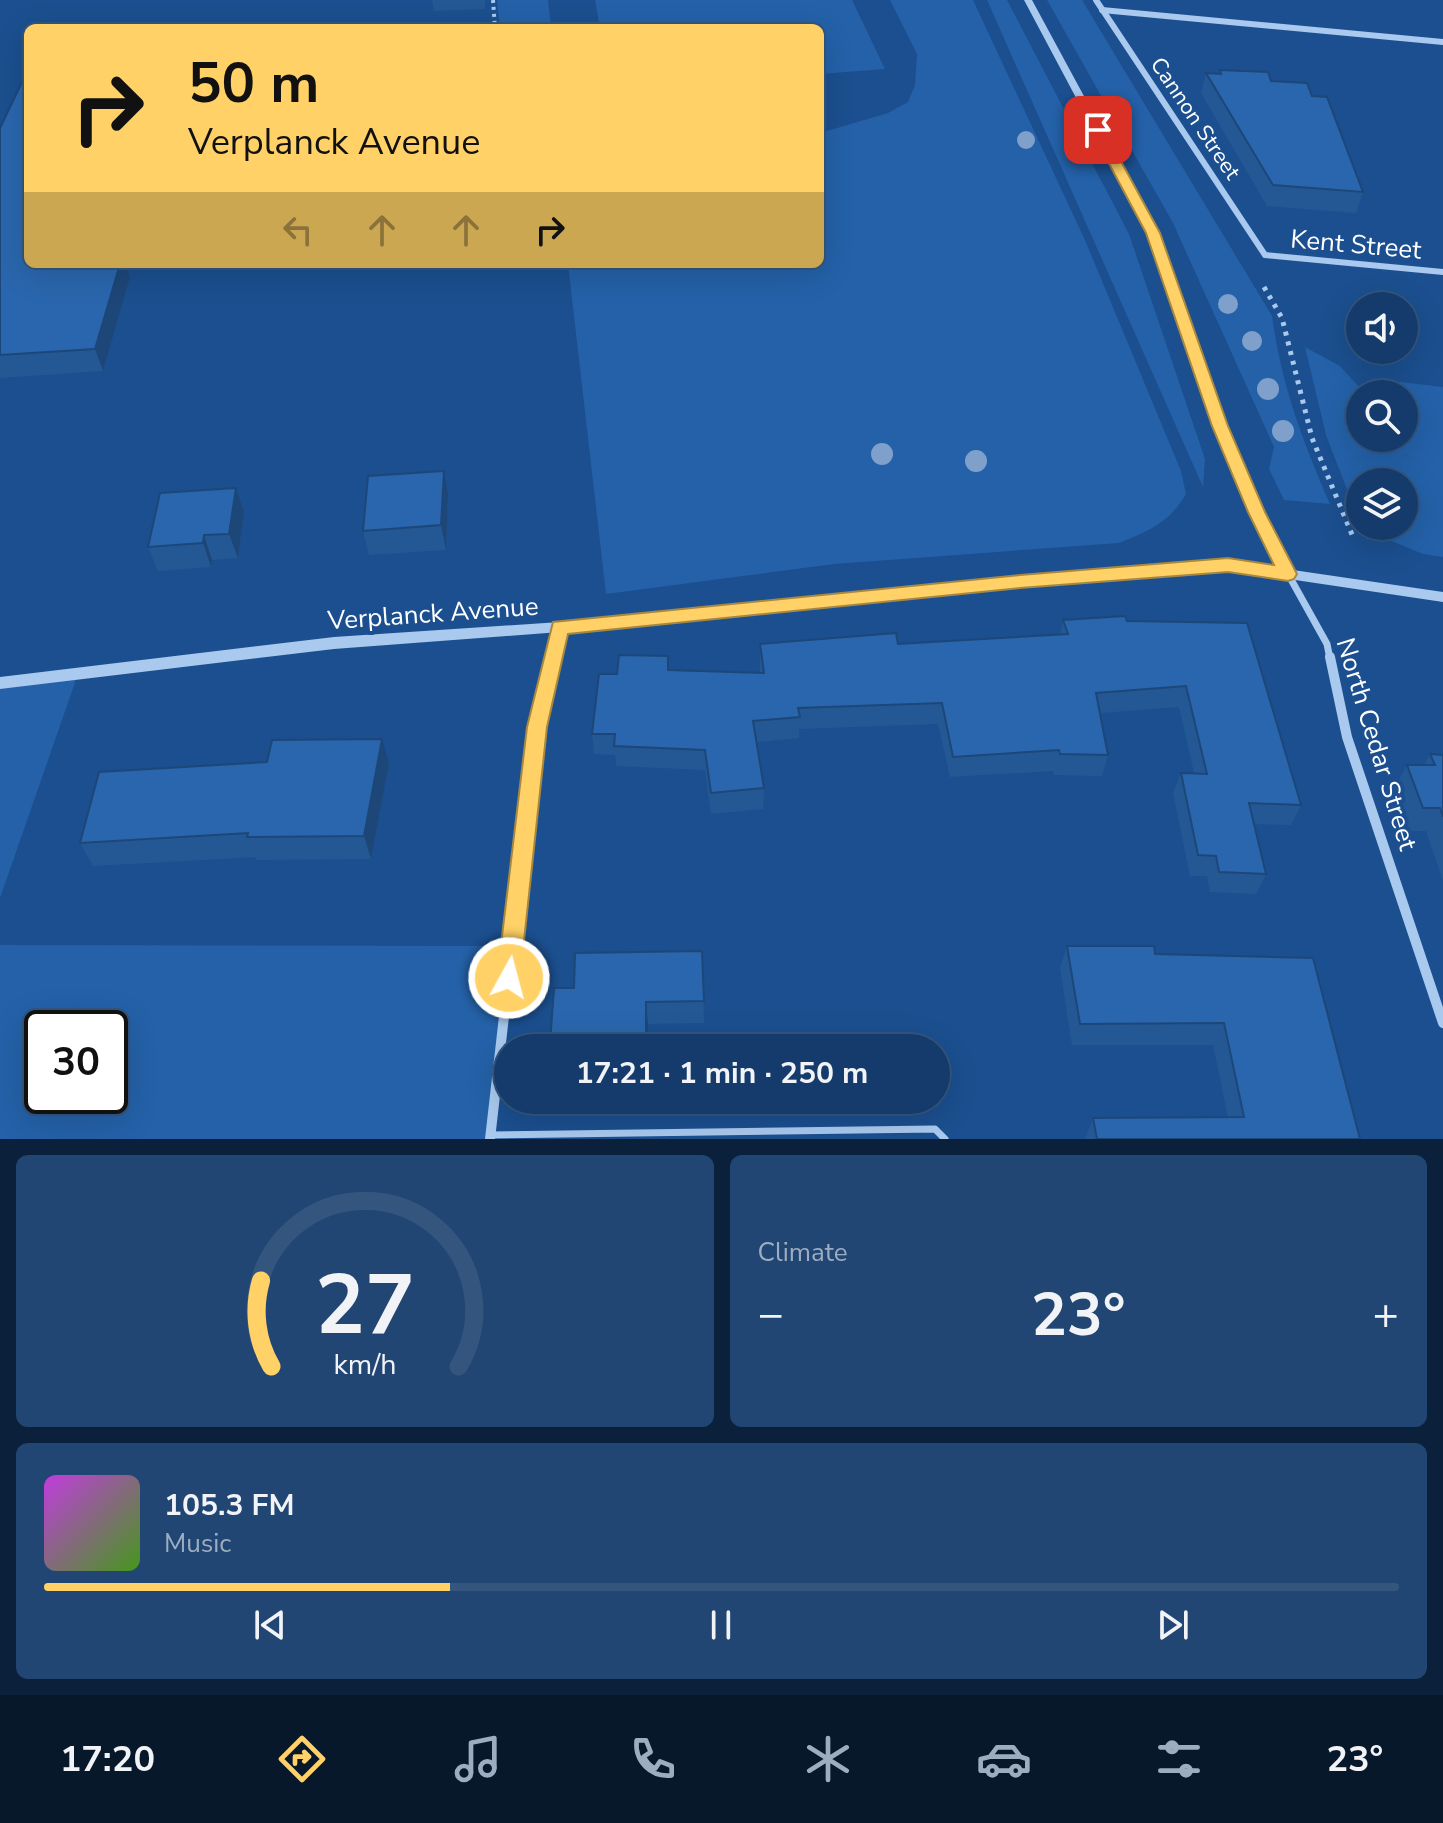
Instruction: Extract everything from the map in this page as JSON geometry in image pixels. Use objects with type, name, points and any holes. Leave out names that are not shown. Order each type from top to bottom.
[{"type":"street","points":[[1028,0],[1153,233],[1220,426],[1288,574]]},
{"type":"street","name":"Cannon Street","points":[[1096,0],[1265,255]]},
{"type":"street","points":[[1102,10],[1443,42]]},
{"type":"street","name":"Kent Street","points":[[1265,255],[1443,272]]},
{"type":"street","name":"Verplanck Avenue","points":[[0,683],[334,643],[560,627],[1020,581],[1228,565],[1443,597]]},
{"type":"street","name":"North Cedar Street","points":[[1288,574],[1327,644],[1347,737],[1443,1023]]},
{"type":"street","points":[[490,1137],[537,727],[560,627]]},
{"type":"lane","points":[[490,1137],[935,1129],[945,1139]]},
{"type":"path","points":[[493,0],[495,24]]},
{"type":"shaded area","points":[[497,0],[548,0],[551,24],[500,24]]},
{"type":"shaded area","points":[[595,0],[852,0],[885,69],[824,74],[824,24],[599,24]]},
{"type":"shaded area","points":[[890,0],[973,0],[1085,240],[1181,471],[1186,494],[1173,512],[1158,524],[1119,543],[834,564],[606,594],[568,268],[824,268],[824,132],[888,113],[908,102],[915,85],[917,54]]},
{"type":"shaded area","points":[[987,0],[1007,0],[1129,234],[1205,459],[1203,487]]},
{"type":"shaded area","points":[[1047,0],[1082,0],[1272,316],[1294,412],[1330,504],[1284,500],[1269,469],[1274,447],[1173,223]]},
{"type":"shaded area","points":[[1305,347],[1340,366],[1353,380],[1346,380],[1346,452],[1418,452],[1418,384],[1443,387],[1443,557],[1423,554],[1389,540],[1418,540],[1418,468],[1346,468],[1346,487],[1326,435]]},
{"type":"shaded area","points":[[78,674],[0,898],[0,685]]},
{"type":"shaded area","points":[[0,945],[512,946],[502,1034],[494,1034],[494,1104],[490,1139],[0,1139]]},
{"type":"building","points":[[1220,70],[1268,72],[1271,81],[1307,83],[1312,96],[1327,97],[1363,192],[1273,185],[1206,73],[1221,74]]},
{"type":"building","points":[[24,82],[24,268],[119,268],[95,349],[0,355],[0,128]]},
{"type":"building","points":[[444,471],[441,525],[363,531],[368,476]]},
{"type":"building","points":[[236,488],[229,534],[204,535],[203,543],[148,547],[160,493]]},
{"type":"building","points":[[1125,616],[1127,621],[1247,623],[1301,805],[1249,803],[1266,874],[1219,872],[1216,856],[1198,855],[1181,773],[1207,774],[1186,686],[1096,693],[1108,755],[1060,754],[1059,750],[953,757],[942,703],[798,708],[800,717],[753,721],[764,788],[711,793],[705,750],[614,746],[615,734],[592,734],[599,674],[617,674],[619,655],[668,656],[668,670],[764,673],[760,644],[896,633],[898,644],[1068,634],[1063,620]]},
{"type":"building","points":[[382,739],[364,836],[247,837],[248,833],[80,843],[99,772],[267,762],[272,740]]},
{"type":"building","points":[[1430,754],[1443,755],[1443,817],[1440,808],[1423,808],[1407,765],[1435,765]]},
{"type":"building","points":[[1067,946],[1154,946],[1155,954],[1313,958],[1360,1139],[1097,1139],[1093,1118],[1244,1117],[1224,1023],[1080,1024]]},
{"type":"building","points":[[702,951],[704,1001],[646,1002],[646,1034],[551,1034],[554,988],[574,988],[575,953]]},
{"type":"route","points":[[509,978],[537,727],[560,627],[1020,581],[1228,565],[1288,574],[1220,426],[1153,233],[1098,130]]}]
